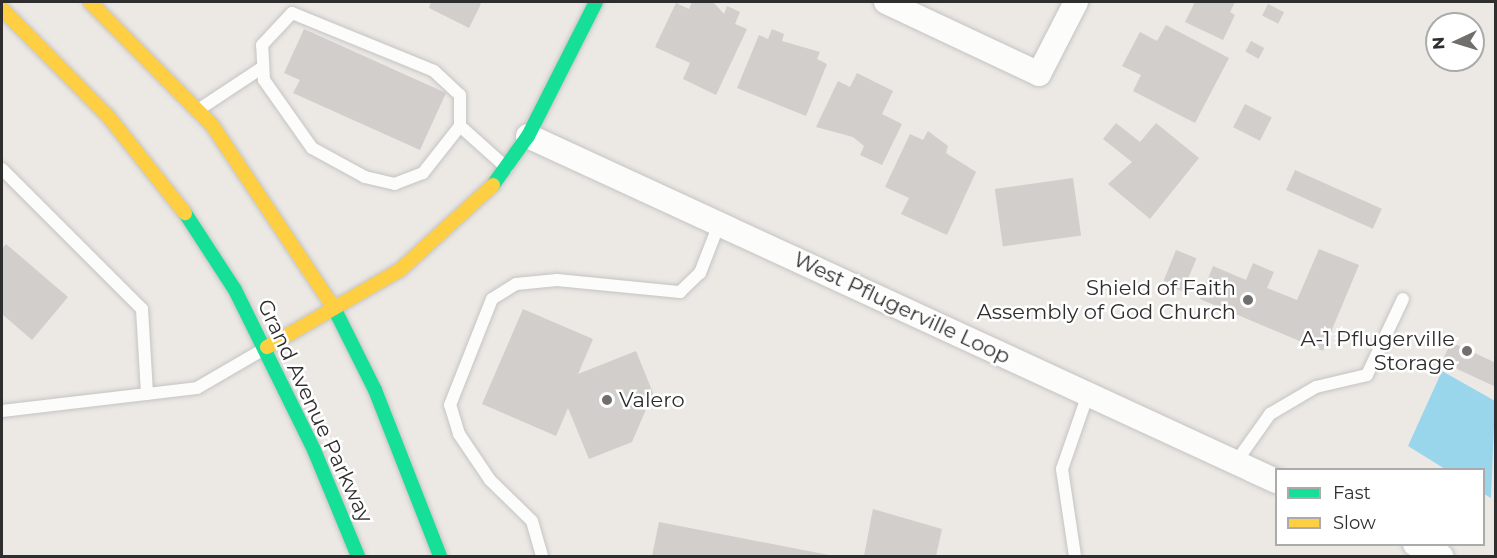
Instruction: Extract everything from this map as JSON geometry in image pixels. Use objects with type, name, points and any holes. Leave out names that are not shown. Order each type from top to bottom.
[{"type":"main road","points":[[90,2],[197,111],[335,309],[375,390],[440,556]]},
{"type":"main road","points":[[267,347],[400,270],[508,168],[528,136],[596,2]]},
{"type":"main road","name":"Grand Avenue Parkway","points":[[2,9],[108,117],[176,200],[267,347],[358,556]]},
{"type":"street","points":[[886,2],[1040,74],[1076,2]]},
{"type":"street","name":"West Pflugerville Loop","points":[[528,136],[1275,481]]},
{"type":"street","points":[[1419,546],[1441,556]]},
{"type":"lane","points":[[292,13],[434,71],[460,95],[460,126],[423,173],[395,184],[364,177],[312,148],[264,80],[262,45],[292,13]]},
{"type":"lane","points":[[197,111],[263,67]]},
{"type":"lane","points":[[460,126],[508,168]]},
{"type":"lane","points":[[2,169],[142,309],[147,394]]},
{"type":"lane","points":[[542,556],[532,521],[490,480],[459,434],[450,405],[492,299],[516,284],[557,280],[681,292],[700,273],[719,224]]},
{"type":"lane","points":[[1236,462],[1277,409],[1316,387],[1367,375],[1403,299]]},
{"type":"lane","points":[[2,411],[196,388],[267,347]]},
{"type":"lane","points":[[1075,556],[1062,469],[1088,394]]},
{"type":"water","points":[[1442,371],[1495,401],[1491,498],[1485,495],[1485,468],[1443,468],[1408,446]]},
{"type":"building","points":[[431,2],[478,2],[481,4],[469,28],[429,8]]},
{"type":"building","points":[[692,2],[713,2],[724,14],[727,6],[740,12],[735,24],[747,29],[716,95],[683,79],[690,63],[655,47],[676,3],[689,9]]},
{"type":"building","points":[[1195,2],[1235,2],[1230,12],[1235,15],[1223,40],[1185,22]]},
{"type":"building","points":[[1268,4],[1284,12],[1278,24],[1262,16]]},
{"type":"building","points":[[1166,25],[1229,58],[1195,123],[1133,91],[1141,75],[1122,66],[1140,32],[1157,41]]},
{"type":"building","points":[[304,29],[446,93],[420,150],[293,93],[300,80],[284,73]]},
{"type":"building","points":[[772,29],[784,34],[782,41],[820,52],[817,59],[827,64],[806,116],[737,88],[759,35],[768,39]]},
{"type":"building","points":[[1251,41],[1264,48],[1259,59],[1245,52]]},
{"type":"building","points":[[857,73],[893,91],[882,114],[902,124],[882,165],[860,155],[864,146],[853,137],[816,127],[838,81],[850,87]]},
{"type":"building","points":[[1245,104],[1272,118],[1260,141],[1233,127]]},
{"type":"building","points":[[1116,123],[1140,142],[1156,123],[1199,158],[1150,219],[1108,184],[1132,162],[1103,139]]},
{"type":"building","points":[[928,131],[948,146],[946,153],[976,172],[947,235],[901,214],[909,198],[885,187],[910,134],[923,140]]},
{"type":"building","points":[[1295,170],[1382,209],[1373,229],[1286,190]]},
{"type":"building","points":[[1073,178],[1081,235],[1003,246],[995,189]]},
{"type":"building","points":[[6,244],[68,297],[32,340],[2,314],[2,249]]},
{"type":"building","name":"Shield of Faith Assembly of God Church","points":[[1319,249],[1359,265],[1323,351],[1200,299],[1213,266],[1246,280],[1253,263],[1274,272],[1267,288],[1297,300]]},
{"type":"building","points":[[1176,250],[1196,258],[1183,292],[1163,283]]},
{"type":"building","points":[[523,309],[593,339],[578,374],[636,351],[653,393],[632,442],[589,459],[568,408],[556,436],[482,404]]},
{"type":"building","points":[[1451,342],[1496,363],[1496,387],[1442,362]]},
{"type":"building","points":[[873,509],[942,529],[936,556],[864,556]]},
{"type":"building","points":[[659,522],[829,555],[829,556],[652,556]]},
{"type":"traffic: fast","points":[[493,185],[528,136],[596,2]]},
{"type":"traffic: fast","points":[[185,213],[235,290],[314,450],[358,556]]},
{"type":"traffic: fast","points":[[334,308],[375,390],[440,556]]},
{"type":"traffic: slow","points":[[90,2],[212,125],[334,308]]},
{"type":"traffic: slow","points":[[2,9],[108,116],[185,213]]},
{"type":"traffic: slow","points":[[267,347],[400,270],[493,185]]},
{"type":"place","name":"Shield of Faith Assembly of God Church","points":[[1248,300]]},
{"type":"place","name":"A-1 Pflugerville Storage","points":[[1467,351]]},
{"type":"place","name":"Valero","points":[[607,400]]}]
